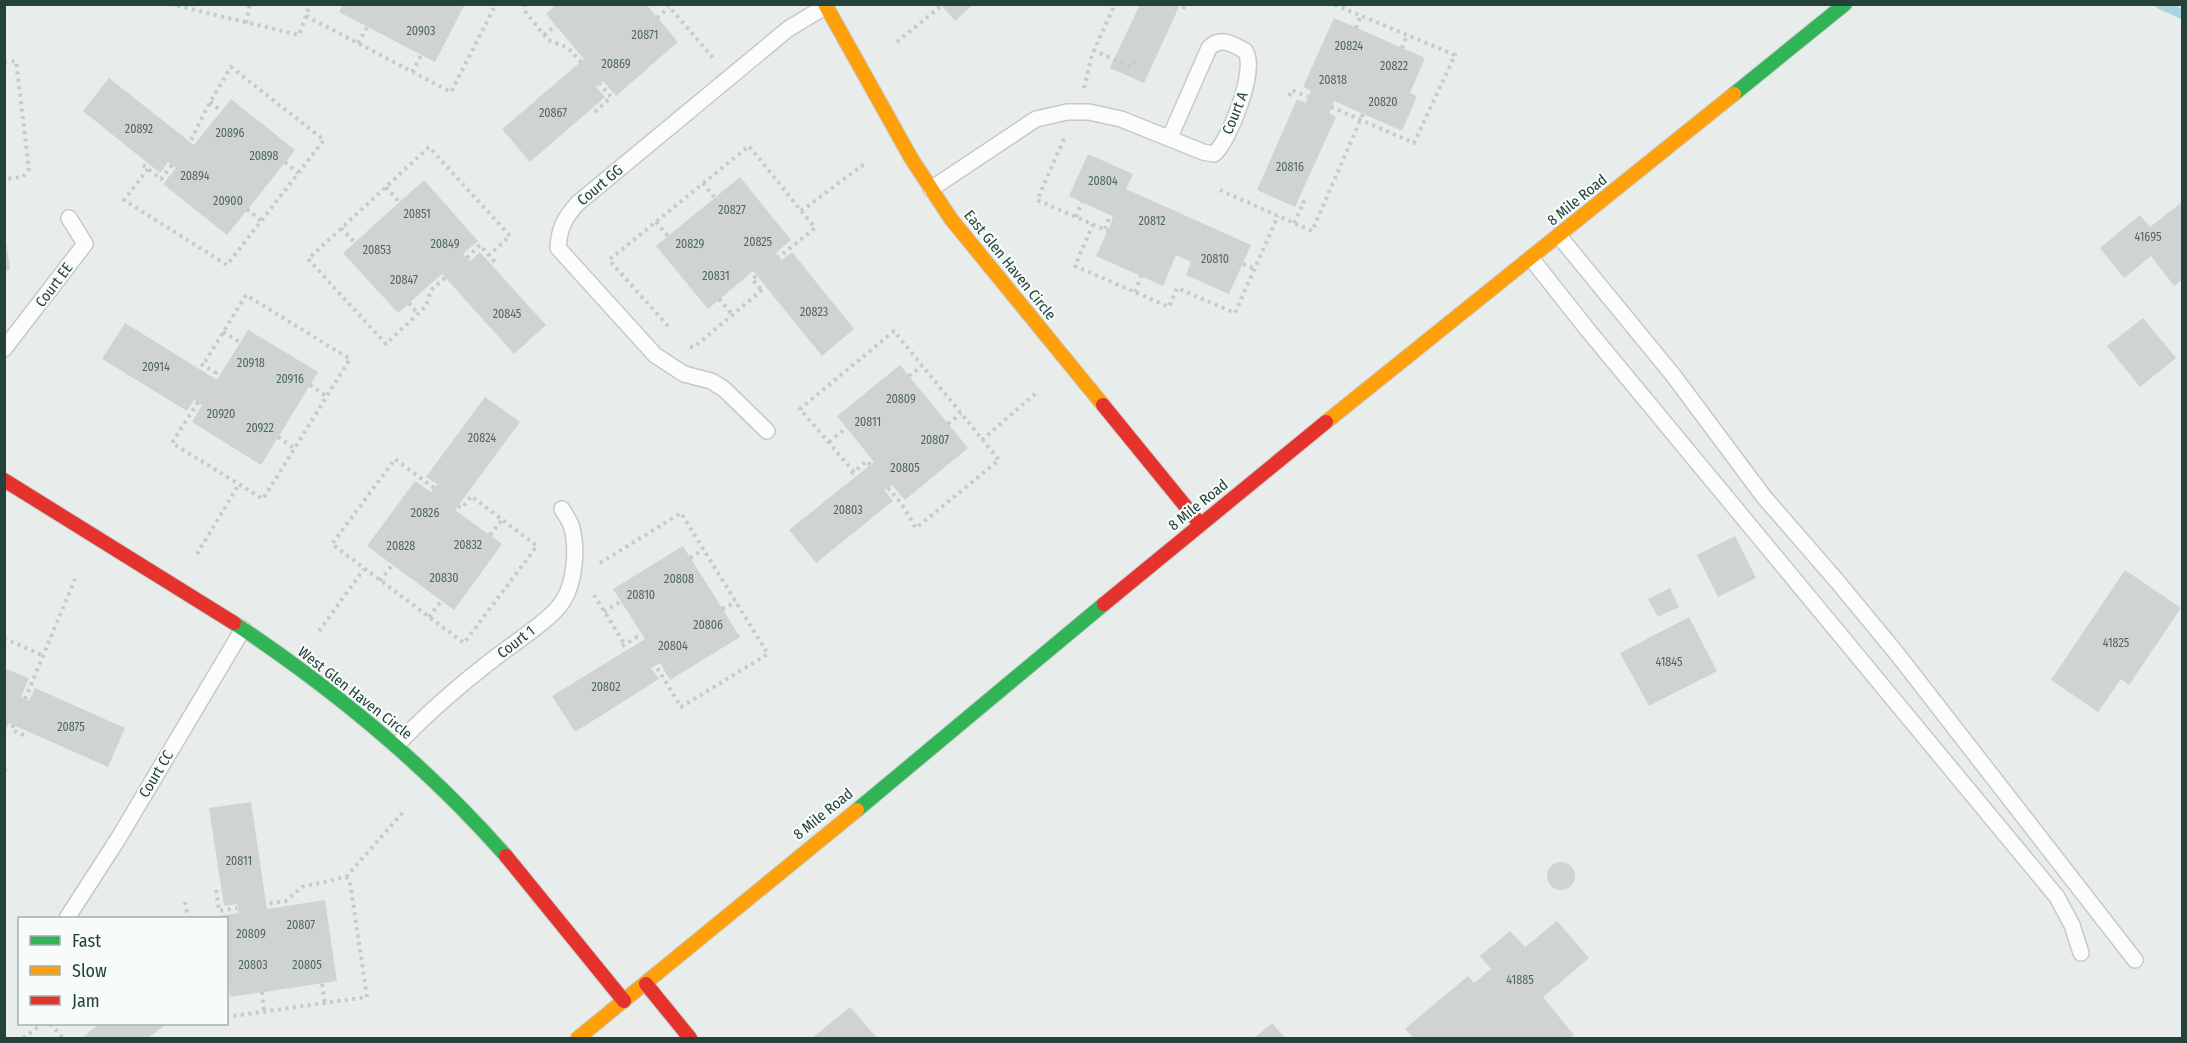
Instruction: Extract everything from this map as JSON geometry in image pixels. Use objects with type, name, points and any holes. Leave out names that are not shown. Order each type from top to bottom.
[{"type":"main road","name":"8 Mile Road","points":[[578,1038],[601,1027],[624,1001],[1200,524],[1845,4]]},
{"type":"main road","name":"East Glen Haven Circle","points":[[825,5],[911,158],[951,219],[1200,524]]},
{"type":"main road","name":"West Glen Haven Circle","points":[[4,480],[58,517],[243,629],[330,691],[397,745],[470,817],[538,893],[624,1001]]},
{"type":"main road","points":[[646,984],[690,1038]]},
{"type":"lane","name":"Court GG","points":[[767,431],[724,389],[711,381],[684,374],[656,355],[558,248],[559,229],[567,214],[578,203],[788,29],[825,5]]},
{"type":"lane","name":"Court A","points":[[931,189],[1036,119],[1052,115],[1089,112],[1121,119],[1214,154],[1219,150],[1246,88],[1249,60],[1245,51],[1219,41],[1214,42],[1209,48],[1170,137]]},
{"type":"lane","name":"Court EE","points":[[4,349],[85,244],[69,218]]},
{"type":"lane","points":[[1559,236],[1673,375],[1764,497],[1898,655],[2135,960]]},
{"type":"lane","points":[[1531,258],[1587,329],[2057,897],[2072,925],[2081,953]]},
{"type":"lane","name":"Court 1","points":[[397,745],[435,707],[471,676],[550,616],[562,603],[569,589],[573,555],[571,524],[562,509]]},
{"type":"lane","name":"Court CC","points":[[68,917],[118,839],[243,629]]},
{"type":"path","points":[[170,4],[187,6],[299,34],[310,4]]},
{"type":"path","points":[[246,22],[250,4]]},
{"type":"path","points":[[306,16],[451,92],[496,4]]},
{"type":"path","points":[[525,4],[524,10],[548,40],[568,48],[580,62]]},
{"type":"path","points":[[1083,95],[1093,50],[1115,4]]},
{"type":"path","points":[[1331,107],[1414,143],[1455,55],[1333,4]]},
{"type":"path","points":[[657,18],[668,6],[720,66]]},
{"type":"path","points":[[897,42],[941,6]]},
{"type":"path","points":[[1356,28],[1362,16]]},
{"type":"path","points":[[544,35],[555,25]]},
{"type":"path","points":[[358,44],[368,26]]},
{"type":"path","points":[[1402,48],[1407,35]]},
{"type":"path","points":[[1093,50],[1131,66],[1135,60]]},
{"type":"path","points":[[412,72],[422,54]]},
{"type":"path","points":[[4,62],[16,60],[30,169],[23,177],[4,179]]},
{"type":"path","points":[[148,170],[124,200],[227,265],[324,140],[231,67],[190,142]]},
{"type":"path","points":[[595,112],[611,97],[600,84]]},
{"type":"path","points":[[1289,96],[1293,90],[1308,97]]},
{"type":"path","points":[[210,102],[221,111]]},
{"type":"path","points":[[1220,190],[1312,231],[1363,114]]},
{"type":"path","points":[[1068,130],[1038,200],[1106,230],[1109,218],[1113,219]]},
{"type":"path","points":[[671,329],[609,260],[749,146],[815,228],[779,257]]},
{"type":"path","points":[[445,278],[431,290],[426,306],[386,344],[308,259],[429,147],[510,236],[489,255]]},
{"type":"path","points":[[285,162],[298,173]]},
{"type":"path","points":[[801,211],[867,162]]},
{"type":"path","points":[[143,165],[161,179],[172,165]]},
{"type":"path","points":[[703,183],[715,198]]},
{"type":"path","points":[[386,187],[399,202]]},
{"type":"path","points":[[1294,223],[1304,202],[1298,200]]},
{"type":"path","points":[[1076,217],[1082,202]]},
{"type":"path","points":[[247,209],[261,221]]},
{"type":"path","points":[[1093,224],[1075,266],[1169,308],[1178,288],[1235,313],[1278,216]]},
{"type":"path","points":[[656,222],[668,236]]},
{"type":"path","points":[[341,228],[355,243]]},
{"type":"path","points":[[467,258],[480,245],[495,262]]},
{"type":"path","points":[[1243,264],[1255,269]]},
{"type":"path","points":[[686,347],[694,347],[763,291],[752,279],[756,276]]},
{"type":"path","points":[[1135,292],[1141,276]]},
{"type":"path","points":[[198,402],[172,443],[263,499],[350,359],[246,295],[202,365],[216,373],[213,377]]},
{"type":"path","points":[[719,299],[732,315]]},
{"type":"path","points":[[409,303],[418,314]]},
{"type":"path","points":[[870,465],[867,461],[853,473],[800,409],[894,331],[999,460],[916,528],[901,503],[888,488]]},
{"type":"path","points":[[223,332],[240,342]]},
{"type":"path","points":[[909,376],[922,366]]},
{"type":"path","points":[[310,385],[326,396]]},
{"type":"path","points":[[982,440],[1036,393]]},
{"type":"path","points":[[948,424],[961,413]]},
{"type":"path","points":[[829,442],[846,428]]},
{"type":"path","points":[[278,437],[294,448]]},
{"type":"path","points":[[434,488],[395,459],[332,544],[464,643],[537,546],[472,495],[462,508],[458,506]]},
{"type":"path","points":[[197,554],[239,484]]},
{"type":"path","points":[[594,567],[681,513],[768,654],[681,707],[656,666]]},
{"type":"path","points":[[490,535],[502,520]]},
{"type":"path","points":[[690,558],[703,550]]},
{"type":"path","points":[[380,581],[392,565]]},
{"type":"path","points":[[319,631],[364,569]]},
{"type":"path","points":[[25,699],[75,579]]},
{"type":"path","points":[[590,589],[623,646],[637,637],[640,641]]},
{"type":"path","points":[[429,617],[441,601]]},
{"type":"path","points":[[604,612],[621,601]]},
{"type":"path","points":[[722,609],[736,602]]},
{"type":"path","points":[[4,638],[42,655]]},
{"type":"path","points":[[13,725],[12,730],[28,737]]},
{"type":"path","points":[[4,770],[11,773]]},
{"type":"path","points":[[266,904],[286,901],[302,887],[346,878],[404,812]]},
{"type":"path","points":[[228,1017],[367,997],[350,882],[346,878]]},
{"type":"path","points":[[216,890],[219,911],[237,908]]},
{"type":"path","points":[[185,902],[188,917]]},
{"type":"path","points":[[322,984],[325,1004]]},
{"type":"path","points":[[262,993],[264,1012]]},
{"type":"path","points":[[23,1038],[39,1025]]},
{"type":"path","points":[[52,1025],[63,1038]]},
{"type":"building","points":[[343,4],[465,4],[435,62],[339,12]]},
{"type":"building","points":[[557,4],[646,4],[678,42],[616,96],[603,81],[596,87],[605,97],[530,162],[502,129],[584,59],[546,14]]},
{"type":"building","points":[[940,4],[974,4],[955,21]]},
{"type":"building","points":[[1140,4],[1175,4],[1179,7],[1144,83],[1110,68]]},
{"type":"building","points":[[1334,18],[1425,58],[1410,93],[1417,96],[1402,131],[1334,101],[1329,113],[1336,117],[1295,207],[1257,190],[1297,99],[1306,103],[1311,91],[1303,87]]},
{"type":"building","points":[[109,78],[194,145],[231,99],[295,150],[227,235],[163,184],[176,168],[168,162],[160,173],[83,111]]},
{"type":"building","points":[[1088,154],[1133,174],[1126,189],[1251,245],[1229,294],[1186,275],[1191,262],[1176,255],[1163,286],[1096,256],[1114,217],[1069,196]]},
{"type":"building","points":[[740,177],[791,240],[776,253],[782,260],[792,252],[854,329],[822,356],[753,271],[708,309],[656,246]]},
{"type":"building","points":[[424,180],[478,241],[463,254],[470,261],[480,252],[546,325],[514,354],[442,274],[398,313],[343,253]]},
{"type":"building","points":[[2182,202],[2182,280],[2174,286],[2151,256],[2124,278],[2100,248],[2140,215],[2150,227]]},
{"type":"building","points":[[6,242],[10,270],[4,271],[4,243]]},
{"type":"building","points":[[2143,318],[2176,358],[2140,387],[2107,346]]},
{"type":"building","points":[[125,323],[217,380],[248,330],[318,372],[261,465],[192,422],[202,405],[198,402],[194,400],[187,411],[102,359]]},
{"type":"building","points":[[900,365],[968,448],[905,500],[892,485],[884,490],[893,501],[816,563],[789,530],[874,462],[837,416]]},
{"type":"building","points":[[485,397],[520,422],[455,510],[502,544],[454,610],[367,546],[415,481],[431,492],[437,484],[426,477]]},
{"type":"building","points":[[1735,536],[1756,578],[1718,597],[1697,555]]},
{"type":"building","points":[[683,546],[740,637],[670,680],[660,663],[651,668],[659,679],[575,732],[552,696],[645,639],[613,589]]},
{"type":"building","points":[[2125,570],[2181,608],[2129,685],[2121,679],[2098,712],[2051,680]]},
{"type":"building","points":[[1670,588],[1679,607],[1658,617],[1648,599]]},
{"type":"building","points":[[1689,617],[1717,671],[1649,706],[1620,653]]},
{"type":"building","points":[[4,668],[29,678],[21,697],[29,701],[35,688],[125,728],[108,767],[9,723],[4,733]]},
{"type":"building","points":[[251,802],[267,909],[325,900],[337,981],[230,997],[228,917],[218,916],[238,913],[237,904],[224,906],[209,808]]},
{"type":"building","points":[[1561,862],[1571,866],[1575,876],[1571,886],[1561,890],[1551,886],[1547,876],[1551,866]]},
{"type":"building","points":[[1557,921],[1589,958],[1543,997],[1574,1035],[1570,1038],[1413,1038],[1405,1029],[1468,976],[1474,983],[1491,969],[1480,956],[1510,931],[1525,947]]},
{"type":"building","points":[[850,1007],[877,1038],[812,1038]]},
{"type":"building","points":[[1272,1023],[1285,1038],[1254,1038]]},
{"type":"building","points":[[98,1025],[165,1025],[148,1038],[82,1038]]},
{"type":"waterway","points":[[2160,4],[2182,14]]},
{"type":"traffic: fast","points":[[1734,94],[1845,4]]},
{"type":"traffic: fast","points":[[857,810],[1104,604]]},
{"type":"traffic: fast","points":[[234,623],[308,675],[378,730],[444,791],[506,856]]},
{"type":"traffic: slow","points":[[825,4],[911,158],[951,219],[1103,405]]},
{"type":"traffic: slow","points":[[1326,422],[1734,94]]},
{"type":"traffic: slow","points":[[578,1038],[857,810]]},
{"type":"traffic: jam","points":[[1103,405],[1200,524]]},
{"type":"traffic: jam","points":[[1104,604],[1326,422]]},
{"type":"traffic: jam","points":[[4,480],[234,623]]},
{"type":"traffic: jam","points":[[506,856],[624,1001]]},
{"type":"traffic: jam","points":[[646,984],[690,1038]]}]
